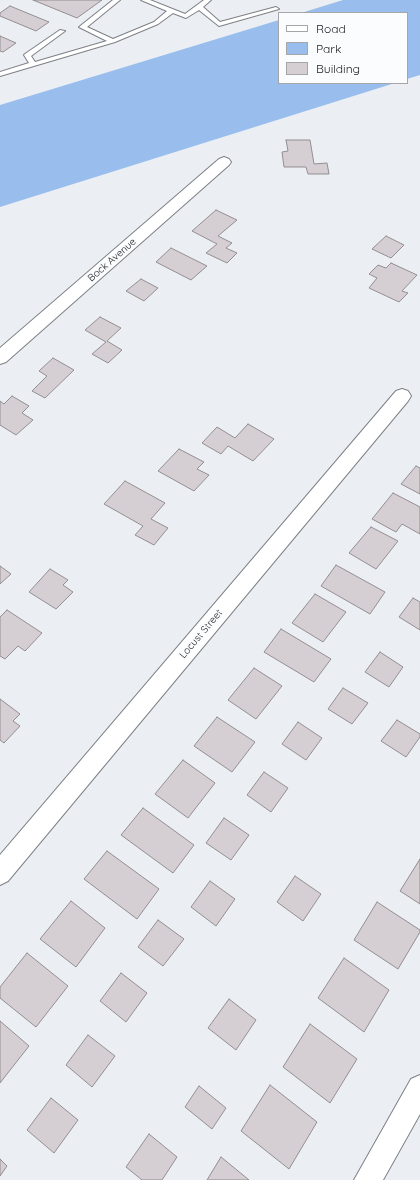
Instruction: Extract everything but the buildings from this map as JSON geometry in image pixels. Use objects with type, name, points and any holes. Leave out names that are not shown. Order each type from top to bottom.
[{"type":"street","name":"Bock Avenue","points":[[0,358],[224,162]]},
{"type":"street","name":"Locust Street","points":[[0,873],[402,396]]},
{"type":"street","points":[[368,1180],[420,1088]]},
{"type":"lane","points":[[112,41],[82,28],[117,0]]},
{"type":"lane","points":[[144,0],[186,16],[208,0]]},
{"type":"lane","points":[[158,6],[164,0]]},
{"type":"lane","points":[[199,8],[219,24],[276,9]]},
{"type":"lane","points":[[0,74],[112,41],[156,23],[172,11]]},
{"type":"lane","points":[[33,64],[27,55],[62,31]]},
{"type":"green space","points":[[343,0],[420,0],[420,75],[408,79],[408,12],[304,12]]},
{"type":"green space","points":[[278,20],[278,84],[392,84],[0,207],[0,105]]}]
